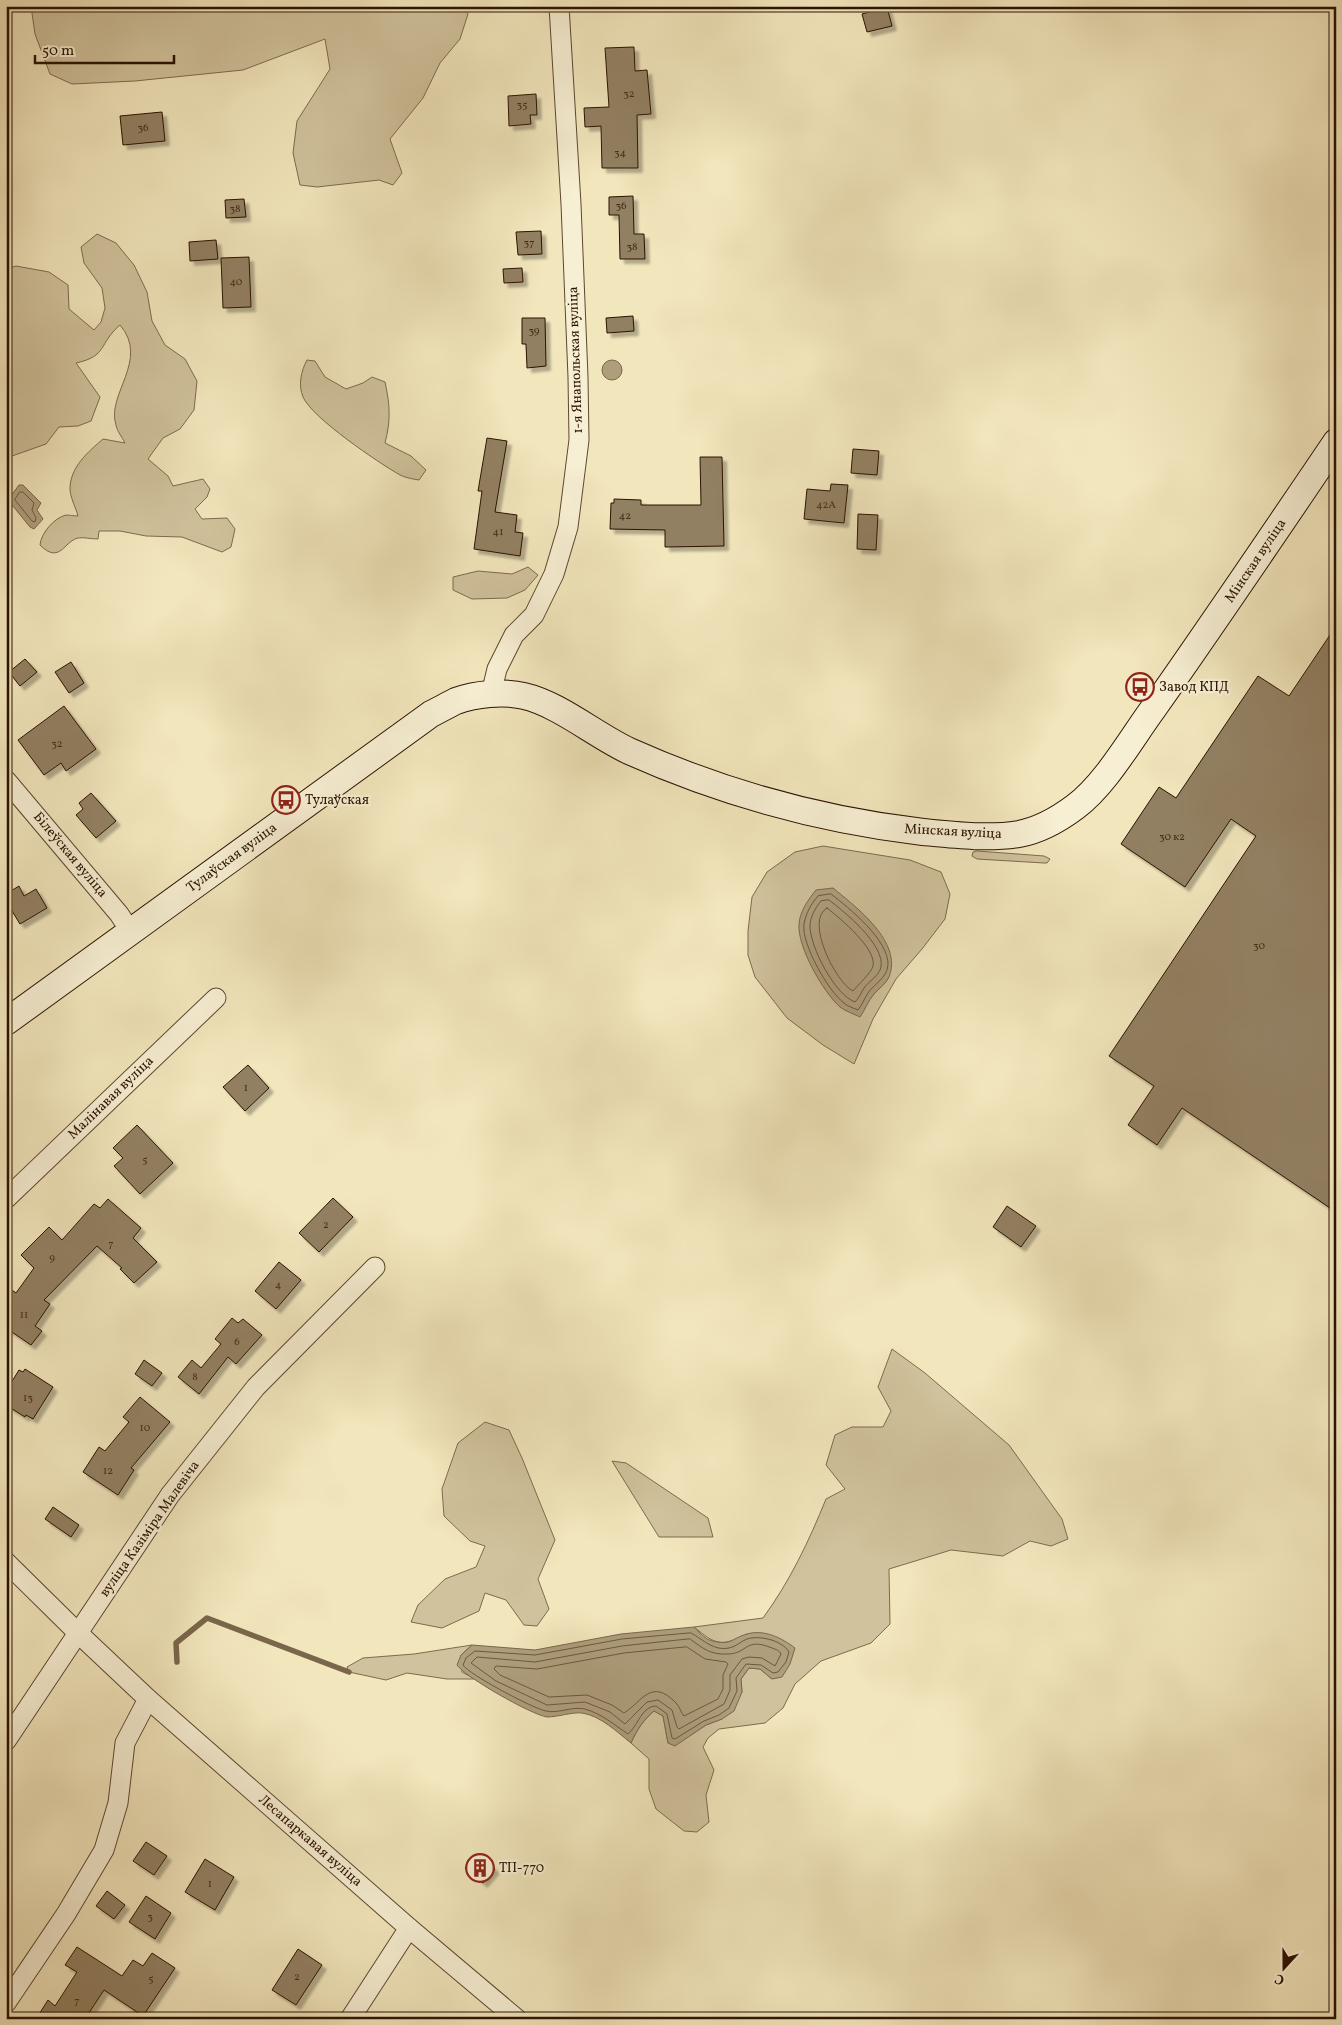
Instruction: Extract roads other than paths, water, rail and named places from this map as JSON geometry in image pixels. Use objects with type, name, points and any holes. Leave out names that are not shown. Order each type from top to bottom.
[{"type":"main road","name":"Мінская вуліца","points":[[491,694],[522,695],[542,702],[625,749],[677,771],[735,792],[813,814],[891,828],[938,833],[990,836],[1021,833],[1047,825],[1077,805],[1101,781],[1208,631],[1336,442]]},
{"type":"main road","name":"Тулаўская вуліца","points":[[6,1022],[431,714],[459,700],[491,694]]},
{"type":"street","name":"1-я Янапольская вуліца","points":[[491,694],[497,669],[514,635],[534,615],[554,574],[568,527],[579,440],[571,213],[559,6]]},
{"type":"street","name":"Білеўская вуліца","points":[[6,780],[112,906],[131,932]]},
{"type":"street","name":"Малінавая вуліца","points":[[6,1198],[216,998]]},
{"type":"street","name":"вуліца Казіміра Малевіча","points":[[6,1741],[170,1495],[256,1387],[375,1267]]},
{"type":"street","name":"Лесапаркавая вуліца","points":[[6,1562],[105,1660],[148,1699],[409,1928],[517,2019]]},
{"type":"street","points":[[6,2003],[66,1914],[104,1850],[118,1803],[125,1743],[148,1699]]},
{"type":"street","points":[[350,2019],[409,1928]]},
{"type":"water","points":[[608,360],[616,360],[622,366],[622,374],[616,380],[608,380],[602,374],[602,366]]},
{"type":"water","points":[[19,485],[23,485],[41,503],[37,510],[43,519],[34,529],[30,527],[8,500]]},
{"type":"water","points":[[833,888],[875,926],[889,951],[892,964],[886,982],[872,997],[860,1017],[840,1007],[826,991],[812,968],[799,933],[801,915],[816,890]]},
{"type":"water","points":[[694,1627],[708,1639],[719,1642],[724,1643],[747,1634],[760,1633],[779,1638],[795,1648],[790,1664],[782,1677],[772,1679],[760,1669],[749,1668],[741,1679],[742,1692],[734,1711],[722,1719],[706,1725],[675,1746],[668,1743],[663,1716],[654,1711],[641,1725],[631,1743],[596,1717],[582,1713],[547,1717],[539,1715],[485,1686],[457,1665],[461,1655],[472,1645],[535,1650],[621,1634]]},
{"type":"waterway","points":[[177,1662],[176,1643],[207,1618],[349,1672]]},
{"type":"place","name":"Завод КПД","points":[[1140,687]]},
{"type":"place","name":"Тулаўская","points":[[286,800]]},
{"type":"place","name":"ТП-770","points":[[480,1868]]}]
